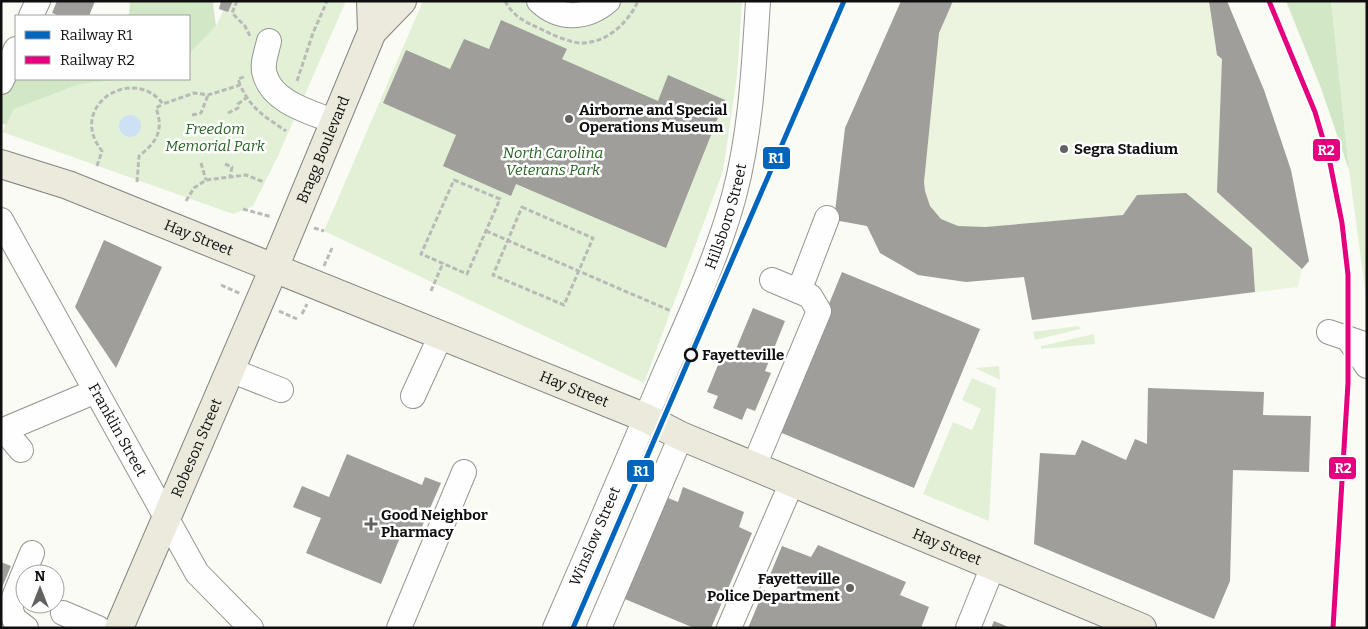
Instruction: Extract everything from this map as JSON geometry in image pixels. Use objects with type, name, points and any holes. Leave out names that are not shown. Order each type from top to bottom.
[{"type":"main road","name":"Bragg Boulevard","points":[[371,1],[372,32]]},
{"type":"main road","name":"Bragg Boulevard","points":[[274,268],[372,32],[402,1]]},
{"type":"main road","name":"Hay Street","points":[[1,164],[68,185],[646,418],[681,436],[1142,628]]},
{"type":"main road","name":"Robeson Street","points":[[119,628],[165,517],[274,268]]},
{"type":"street","points":[[31,15],[38,1]]},
{"type":"street","points":[[539,1],[553,12],[573,16],[593,12],[608,1]]},
{"type":"street","name":"Hillsboro Street","points":[[646,418],[714,258],[734,195],[750,109],[758,1]]},
{"type":"street","points":[[261,41],[265,76],[275,93],[294,104],[335,122]]},
{"type":"street","points":[[1,82],[15,51]]},
{"type":"street","points":[[798,291],[827,218]]},
{"type":"street","name":"Franklin Street","points":[[1,220],[197,573],[251,628]]},
{"type":"street","points":[[754,466],[818,311],[810,296],[772,280]]},
{"type":"street","points":[[413,396],[441,335]]},
{"type":"street","points":[[1348,339],[1367,366]]},
{"type":"street","points":[[230,370],[280,390]]},
{"type":"street","points":[[21,450],[2,431],[96,391]]},
{"type":"street","name":"Winslow Street","points":[[555,628],[646,418]]},
{"type":"street","points":[[599,628],[681,436]]},
{"type":"street","points":[[399,628],[464,472]]},
{"type":"street","points":[[729,628],[792,482]]},
{"type":"street","points":[[26,628],[14,618],[10,606],[32,553]]},
{"type":"street","points":[[968,628],[993,566]]},
{"type":"street","points":[[65,614],[98,628]]},
{"type":"path","points":[[237,1],[232,13],[261,41]]},
{"type":"path","points":[[297,81],[328,1]]},
{"type":"path","points":[[505,1],[511,12],[534,26]]},
{"type":"path","points":[[251,73],[238,79],[246,98],[258,113],[286,131]]},
{"type":"path","points":[[137,182],[139,156],[150,147],[158,135],[160,120],[156,108],[194,93],[208,96],[240,85]]},
{"type":"path","points":[[97,166],[102,151],[94,140],[91,129],[92,115],[100,101],[114,91],[129,88],[144,90],[159,99],[163,104]]},
{"type":"path","points":[[192,115],[201,113],[208,96]]},
{"type":"path","points":[[228,113],[238,108],[238,104],[246,98]]},
{"type":"path","points":[[201,163],[206,180]]},
{"type":"path","points":[[225,164],[232,167],[230,176]]},
{"type":"path","points":[[186,201],[194,188],[206,180],[246,175],[264,182]]},
{"type":"path","points":[[454,180],[500,199],[486,231],[467,274],[421,254],[454,180]]},
{"type":"path","points":[[522,207],[593,238],[579,271],[564,305],[493,275],[522,207]]},
{"type":"path","points":[[486,231],[674,312]]},
{"type":"path","points":[[431,291],[443,263]]},
{"type":"green space","points":[[130,1],[214,1],[216,26],[190,53],[190,15],[129,15]]},
{"type":"green space","name":"Freedom Memorial Park","points":[[228,1],[346,1],[278,156],[253,206],[233,214],[2,132],[14,109],[80,84],[115,80],[190,80],[190,53],[216,26]]},
{"type":"green space","name":"North Carolina Veterans Park","points":[[423,1],[742,1],[737,76],[723,171],[644,383],[324,231]]},
{"type":"green space","name":"Segra Stadium","points":[[901,1],[1227,1],[1264,90],[1291,170],[1309,261],[1302,269],[1298,287],[1032,320],[1024,277],[966,282],[918,275]]},
{"type":"green space","points":[[1286,1],[1331,1],[1349,170],[1321,88]]},
{"type":"green space","points":[[1331,1],[1367,1],[1367,304],[1349,170]]},
{"type":"green space","points":[[15,76],[15,80],[115,80],[80,84],[14,109],[6,125],[1,123],[2,96],[11,79]]},
{"type":"green space","points":[[1079,326],[1080,329],[1035,340],[1033,332]]},
{"type":"green space","points":[[1094,334],[1095,344],[1041,349],[1041,346]]},
{"type":"green space","points":[[999,366],[1000,380],[975,368]]},
{"type":"green space","points":[[972,378],[996,388],[989,521],[923,494],[953,422],[972,430],[981,409],[962,400]]},
{"type":"water","points":[[130,115],[138,118],[141,126],[138,134],[130,137],[122,134],[119,126],[122,118]]},
{"type":"building","points":[[57,1],[95,1],[89,15],[57,15],[52,13]]},
{"type":"building","points":[[221,1],[233,1],[228,12],[219,9]]},
{"type":"building","points":[[901,1],[953,1],[939,33],[924,182],[930,206],[941,219],[958,226],[985,227],[1123,215],[1137,195],[1186,193],[1252,248],[1255,292],[1032,320],[1024,277],[966,282],[918,275],[880,253],[867,226],[834,220],[845,128]]},
{"type":"building","points":[[1209,1],[1227,1],[1264,90],[1291,170],[1309,261],[1302,269],[1217,192],[1222,59],[1217,55]]},
{"type":"building","name":"Airborne and Special Operations Museum","points":[[501,20],[567,49],[562,59],[658,101],[668,75],[725,100],[666,248],[516,184],[511,196],[443,166],[456,135],[383,103],[406,50],[450,69],[464,39],[489,49]]},
{"type":"building","points":[[104,240],[162,267],[116,368],[75,307]]},
{"type":"building","points":[[842,272],[980,329],[914,488],[777,431]]},
{"type":"building","points":[[753,308],[785,321],[765,371],[771,373],[755,411],[747,408],[742,420],[713,408],[718,396],[707,392],[724,350],[734,354]]},
{"type":"building","points":[[1148,388],[1264,392],[1263,415],[1311,416],[1309,472],[1233,470],[1230,581],[1214,619],[1034,544],[1040,453],[1075,455],[1082,440],[1126,460],[1135,439],[1147,444]]},
{"type":"building","name":"Good Neighbor Pharmacy","points":[[347,454],[422,485],[425,477],[441,483],[418,536],[403,530],[381,584],[306,553],[321,518],[293,507],[302,486],[329,497]]},
{"type":"building","points":[[683,487],[744,512],[739,527],[752,533],[711,628],[694,628],[620,597],[663,496],[678,502]]},
{"type":"building","name":"Fayetteville Police Department","points":[[818,545],[906,582],[900,595],[929,607],[921,628],[748,628],[764,590],[790,602],[798,586],[770,575],[782,546],[811,557]]},
{"type":"building","points":[[1,562],[11,566],[1,590]]},
{"type":"building","points":[[994,621],[1011,628],[991,628]]},
{"type":"railway","points":[[1269,1],[1315,112],[1330,163],[1342,223],[1348,275],[1348,383],[1333,628]]},
{"type":"rail line","name":"R1","points":[[573,628],[844,1]]},
{"type":"rail line","name":"R2","points":[[1269,1],[1315,112],[1330,163],[1342,223],[1348,275],[1348,383],[1333,628]]},
{"type":"place","name":"Airborne and Special Operations Museum","points":[[569,119]]},
{"type":"place","name":"Segra Stadium","points":[[1064,149]]},
{"type":"place","name":"Fayetteville","points":[[691,355]]},
{"type":"place","name":"Good Neighbor Pharmacy","points":[[371,524]]},
{"type":"place","name":"Fayetteville Police Department","points":[[850,588]]}]
